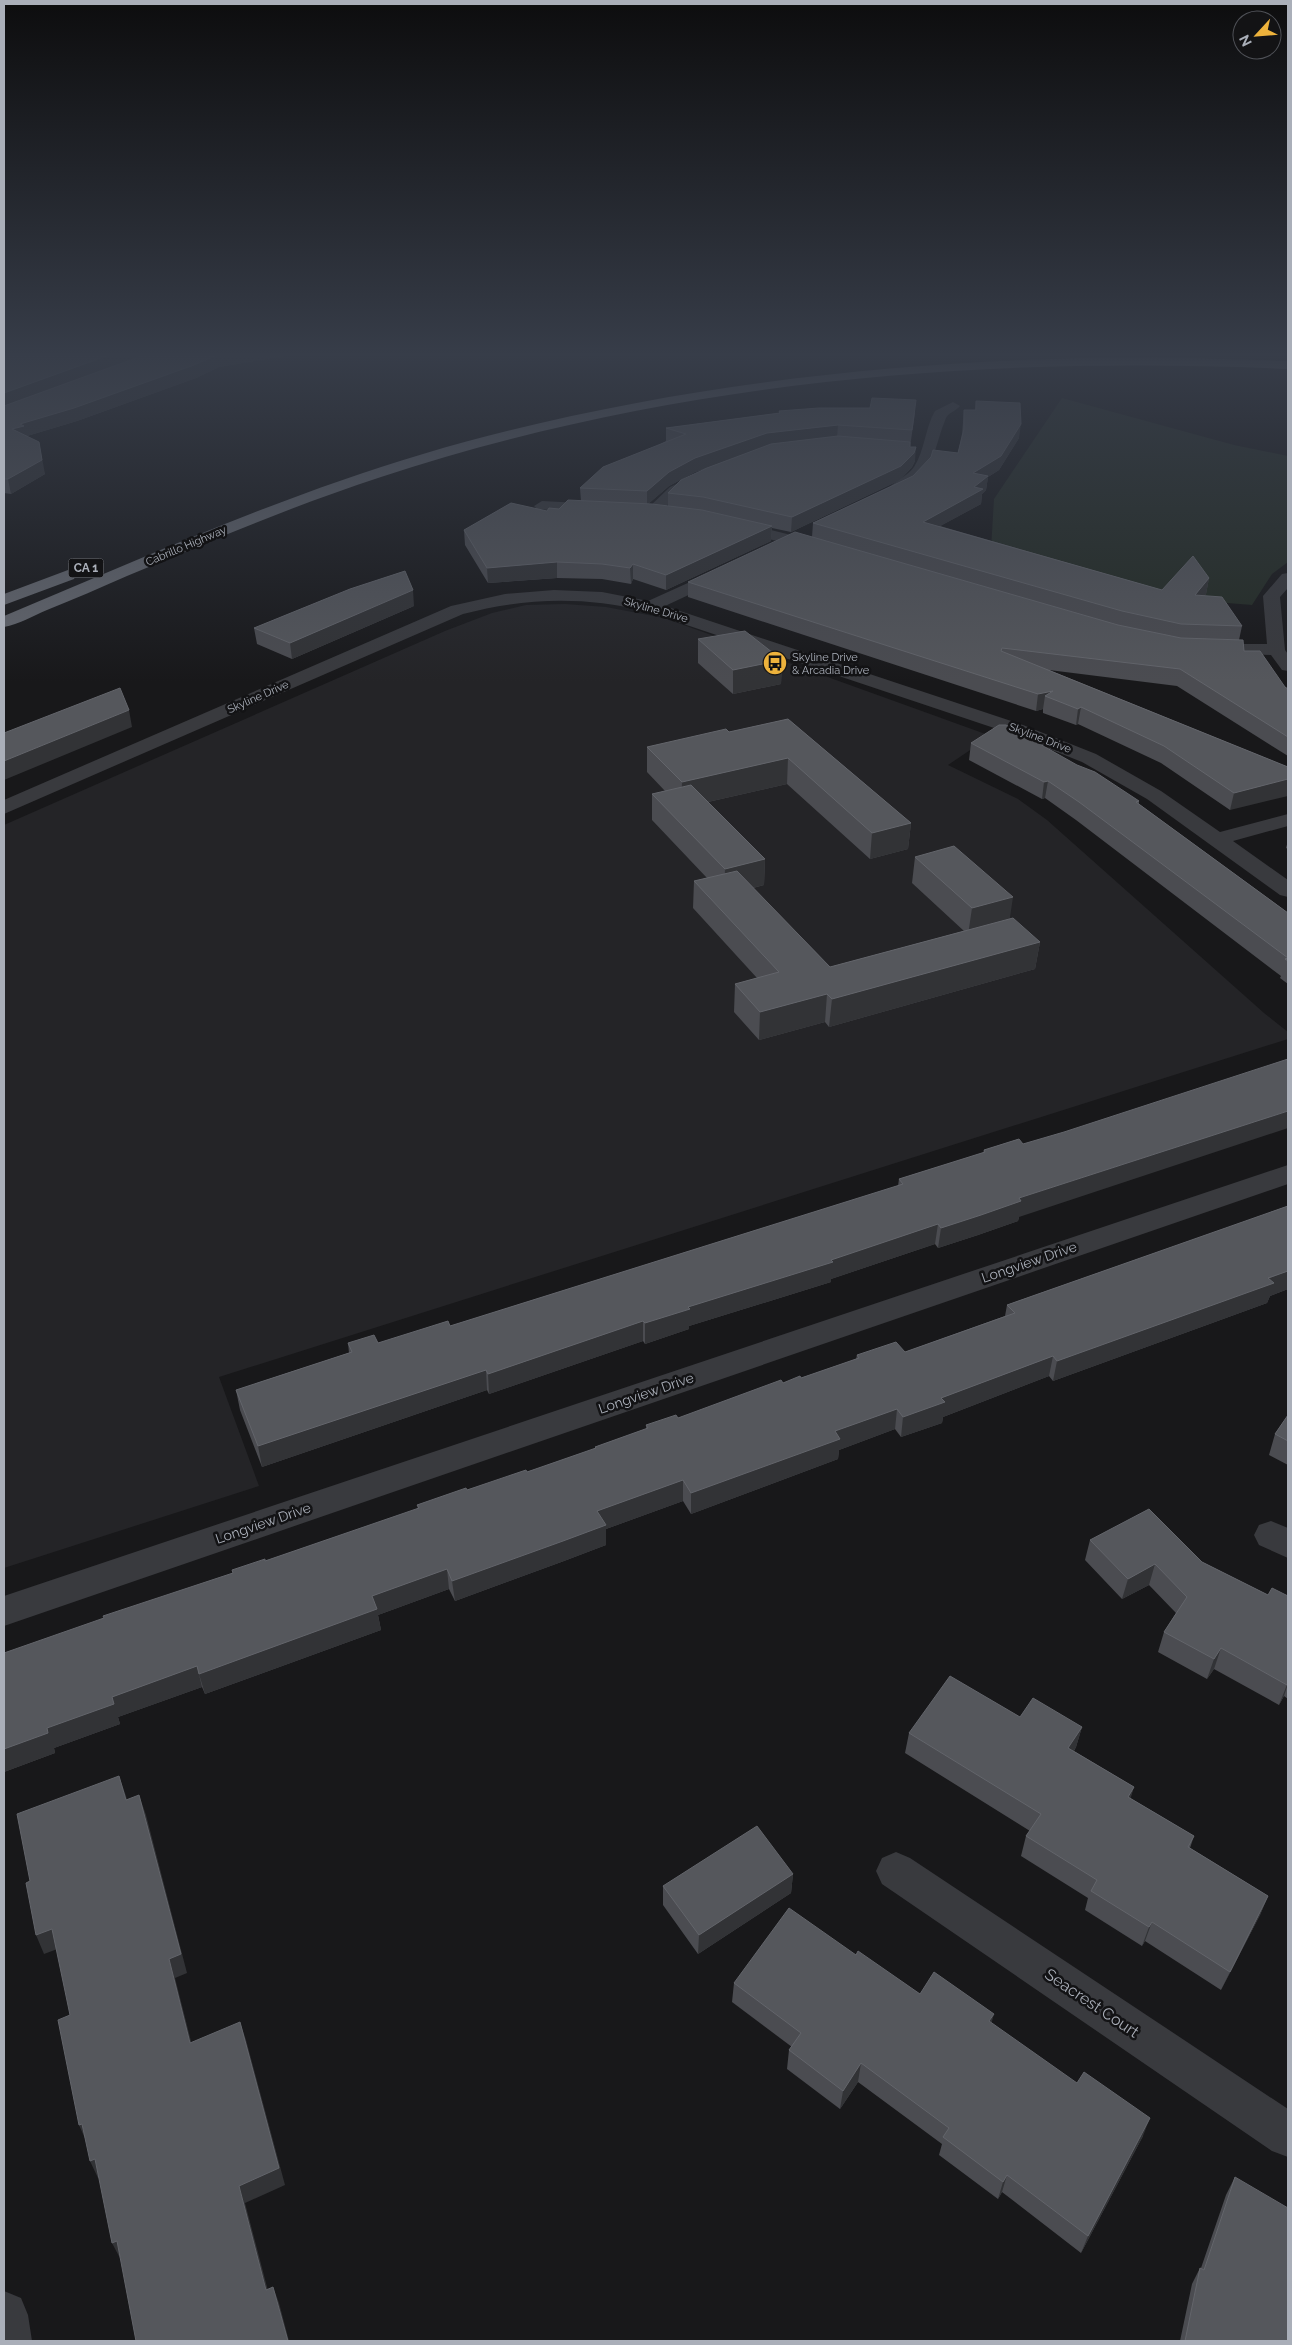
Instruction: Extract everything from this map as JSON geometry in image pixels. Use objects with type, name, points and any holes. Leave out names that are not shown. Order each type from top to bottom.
[{"type":"highway","points":[[284,492],[372,463]]},
{"type":"highway","name":"Cabrillo Highway","points":[[4,622],[252,519],[338,486],[411,463]]},
{"type":"highway","name":"CA 1","points":[[4,598],[81,570]]},
{"type":"street","points":[[879,497],[906,485],[921,470],[924,463]]},
{"type":"street","points":[[652,512],[675,490],[718,471]]},
{"type":"street","points":[[542,506],[616,510]]},
{"type":"street","points":[[634,511],[672,514]]},
{"type":"street","points":[[720,522],[792,539],[840,553]]},
{"type":"street","points":[[766,552],[810,530]]},
{"type":"street","points":[[650,607],[739,564]]},
{"type":"street","points":[[1288,578],[1271,596],[1276,650],[1288,666]]},
{"type":"street","name":"Skyline Drive","points":[[4,808],[457,610],[500,599],[552,594],[604,597],[650,607],[1054,743],[1121,775],[1217,839],[1288,890]]},
{"type":"street","points":[[1187,648],[1276,650]]},
{"type":"street","points":[[1217,839],[1288,820]]},
{"type":"street","name":"Longview Drive","points":[[4,1611],[1288,1174]]},
{"type":"street","name":"Seacrest Court","points":[[896,1871],[1288,2134]]},
{"type":"street","points":[[4,2315],[8,2341]]},
{"type":"shaded area","points":[[1018,463],[1288,463],[1288,562],[1272,574],[1252,605],[1166,598],[991,549],[994,499]]},
{"type":"shaded area","points":[[565,604],[606,607],[664,618],[991,736],[948,765],[1018,799],[1047,820],[1264,1013],[1288,1032],[1288,1039],[219,1377],[259,1486],[4,1568],[4,825],[445,631],[492,613],[526,605]]},
{"type":"building","points":[[4,463],[36,463],[8,479],[4,479]]},
{"type":"building","points":[[612,463],[685,463],[669,472],[647,491],[580,488],[603,467]]},
{"type":"building","points":[[719,463],[904,463],[792,517],[703,497],[668,493],[681,480]]},
{"type":"building","points":[[925,463],[989,463],[973,473],[988,476],[974,487],[983,489],[923,522],[1162,590],[1193,556],[1209,578],[1195,595],[1222,597],[1242,626],[1181,624],[1122,611],[813,523],[913,476]]},
{"type":"building","points":[[568,500],[652,504],[702,510],[772,526],[666,575],[633,564],[630,568],[602,564],[557,562],[487,568],[464,530],[511,503],[547,511],[549,508],[559,509]]},
{"type":"building","points":[[795,532],[1118,625],[1181,638],[1243,640],[1244,651],[1260,651],[1288,689],[1288,737],[1180,669],[1002,648],[1001,651],[1288,767],[1288,779],[1234,793],[1164,746],[1081,707],[1078,709],[1045,696],[1053,691],[1038,694],[688,582]]},
{"type":"building","points":[[405,571],[413,590],[290,643],[254,628],[350,589]]},
{"type":"building","points":[[745,631],[782,660],[733,670],[698,639]]},
{"type":"building","points":[[120,688],[129,710],[4,761],[4,733]]},
{"type":"building","points":[[788,719],[911,823],[872,833],[788,758],[682,782],[647,747],[726,729],[729,732]]},
{"type":"building","points":[[999,725],[1006,725],[1077,765],[1095,772],[1139,801],[1136,802],[1288,913],[1288,958],[1079,802],[1048,781],[1044,782],[971,743]]},
{"type":"building","points":[[691,785],[765,859],[725,869],[652,794]]},
{"type":"building","points":[[954,846],[1013,897],[972,908],[915,857]]},
{"type":"building","points":[[737,871],[830,967],[1013,918],[1040,942],[832,999],[827,994],[760,1012],[735,984],[779,972],[694,881]]},
{"type":"building","points":[[1288,1059],[1288,1111],[1019,1198],[1021,1201],[981,1215],[941,1228],[938,1224],[831,1260],[833,1262],[688,1307],[690,1309],[645,1323],[643,1321],[488,1374],[486,1370],[258,1446],[236,1390],[352,1352],[348,1343],[374,1335],[378,1343],[448,1321],[450,1326],[903,1184],[899,1179],[985,1152],[984,1150],[1019,1139],[1023,1144],[1064,1132]]},
{"type":"building","points":[[1288,1206],[1288,1271],[1268,1278],[1274,1283],[1057,1361],[1053,1356],[941,1398],[945,1402],[903,1417],[897,1409],[835,1431],[840,1439],[691,1493],[683,1480],[597,1511],[606,1525],[452,1581],[447,1569],[372,1596],[377,1609],[199,1674],[197,1666],[112,1697],[114,1704],[47,1728],[48,1733],[4,1749],[4,1653],[104,1618],[103,1616],[233,1573],[232,1570],[265,1559],[265,1561],[419,1508],[417,1505],[466,1488],[467,1490],[526,1470],[527,1472],[596,1448],[648,1428],[646,1425],[676,1415],[678,1418],[781,1380],[783,1383],[800,1376],[801,1378],[859,1358],[857,1355],[896,1342],[905,1352],[1015,1313],[1007,1305]]},
{"type":"building","points":[[1288,1415],[1288,1441],[1275,1434]]},
{"type":"building","points":[[1149,1509],[1202,1562],[1268,1595],[1272,1588],[1288,1596],[1287,1685],[1221,1648],[1214,1659],[1164,1632],[1187,1597],[1155,1564],[1128,1579],[1090,1540]]},
{"type":"building","points":[[950,1676],[1020,1717],[1033,1698],[1082,1727],[1068,1748],[1134,1787],[1128,1797],[1194,1836],[1188,1847],[1268,1896],[1230,1972],[1152,1922],[1149,1927],[1091,1891],[1097,1880],[1026,1836],[1041,1814],[909,1733]]},
{"type":"building","points":[[119,1776],[126,1800],[139,1795],[181,1954],[169,1959],[190,2043],[240,2022],[279,2168],[239,2186],[266,2290],[273,2287],[288,2341],[136,2341],[117,2241],[112,2243],[95,2159],[90,2161],[82,2124],[79,2125],[58,2020],[70,2015],[52,1929],[36,1935],[26,1883],[30,1881],[17,1814]]},
{"type":"building","points":[[757,1826],[793,1874],[699,1935],[663,1886]]},
{"type":"building","points":[[789,1908],[856,1955],[858,1951],[920,1994],[934,1972],[994,2014],[989,2021],[1077,2083],[1084,2072],[1150,2118],[1088,2236],[1007,2175],[1003,2182],[943,2137],[949,2128],[861,2063],[843,2091],[789,2050],[801,2033],[734,1983]]},
{"type":"building","points":[[1235,2177],[1288,2208],[1288,2341],[1185,2341],[1200,2268],[1204,2270]]},
{"type":"place","name":"Skyline Drive & Arcadia Drive","points":[[775,663]]}]
